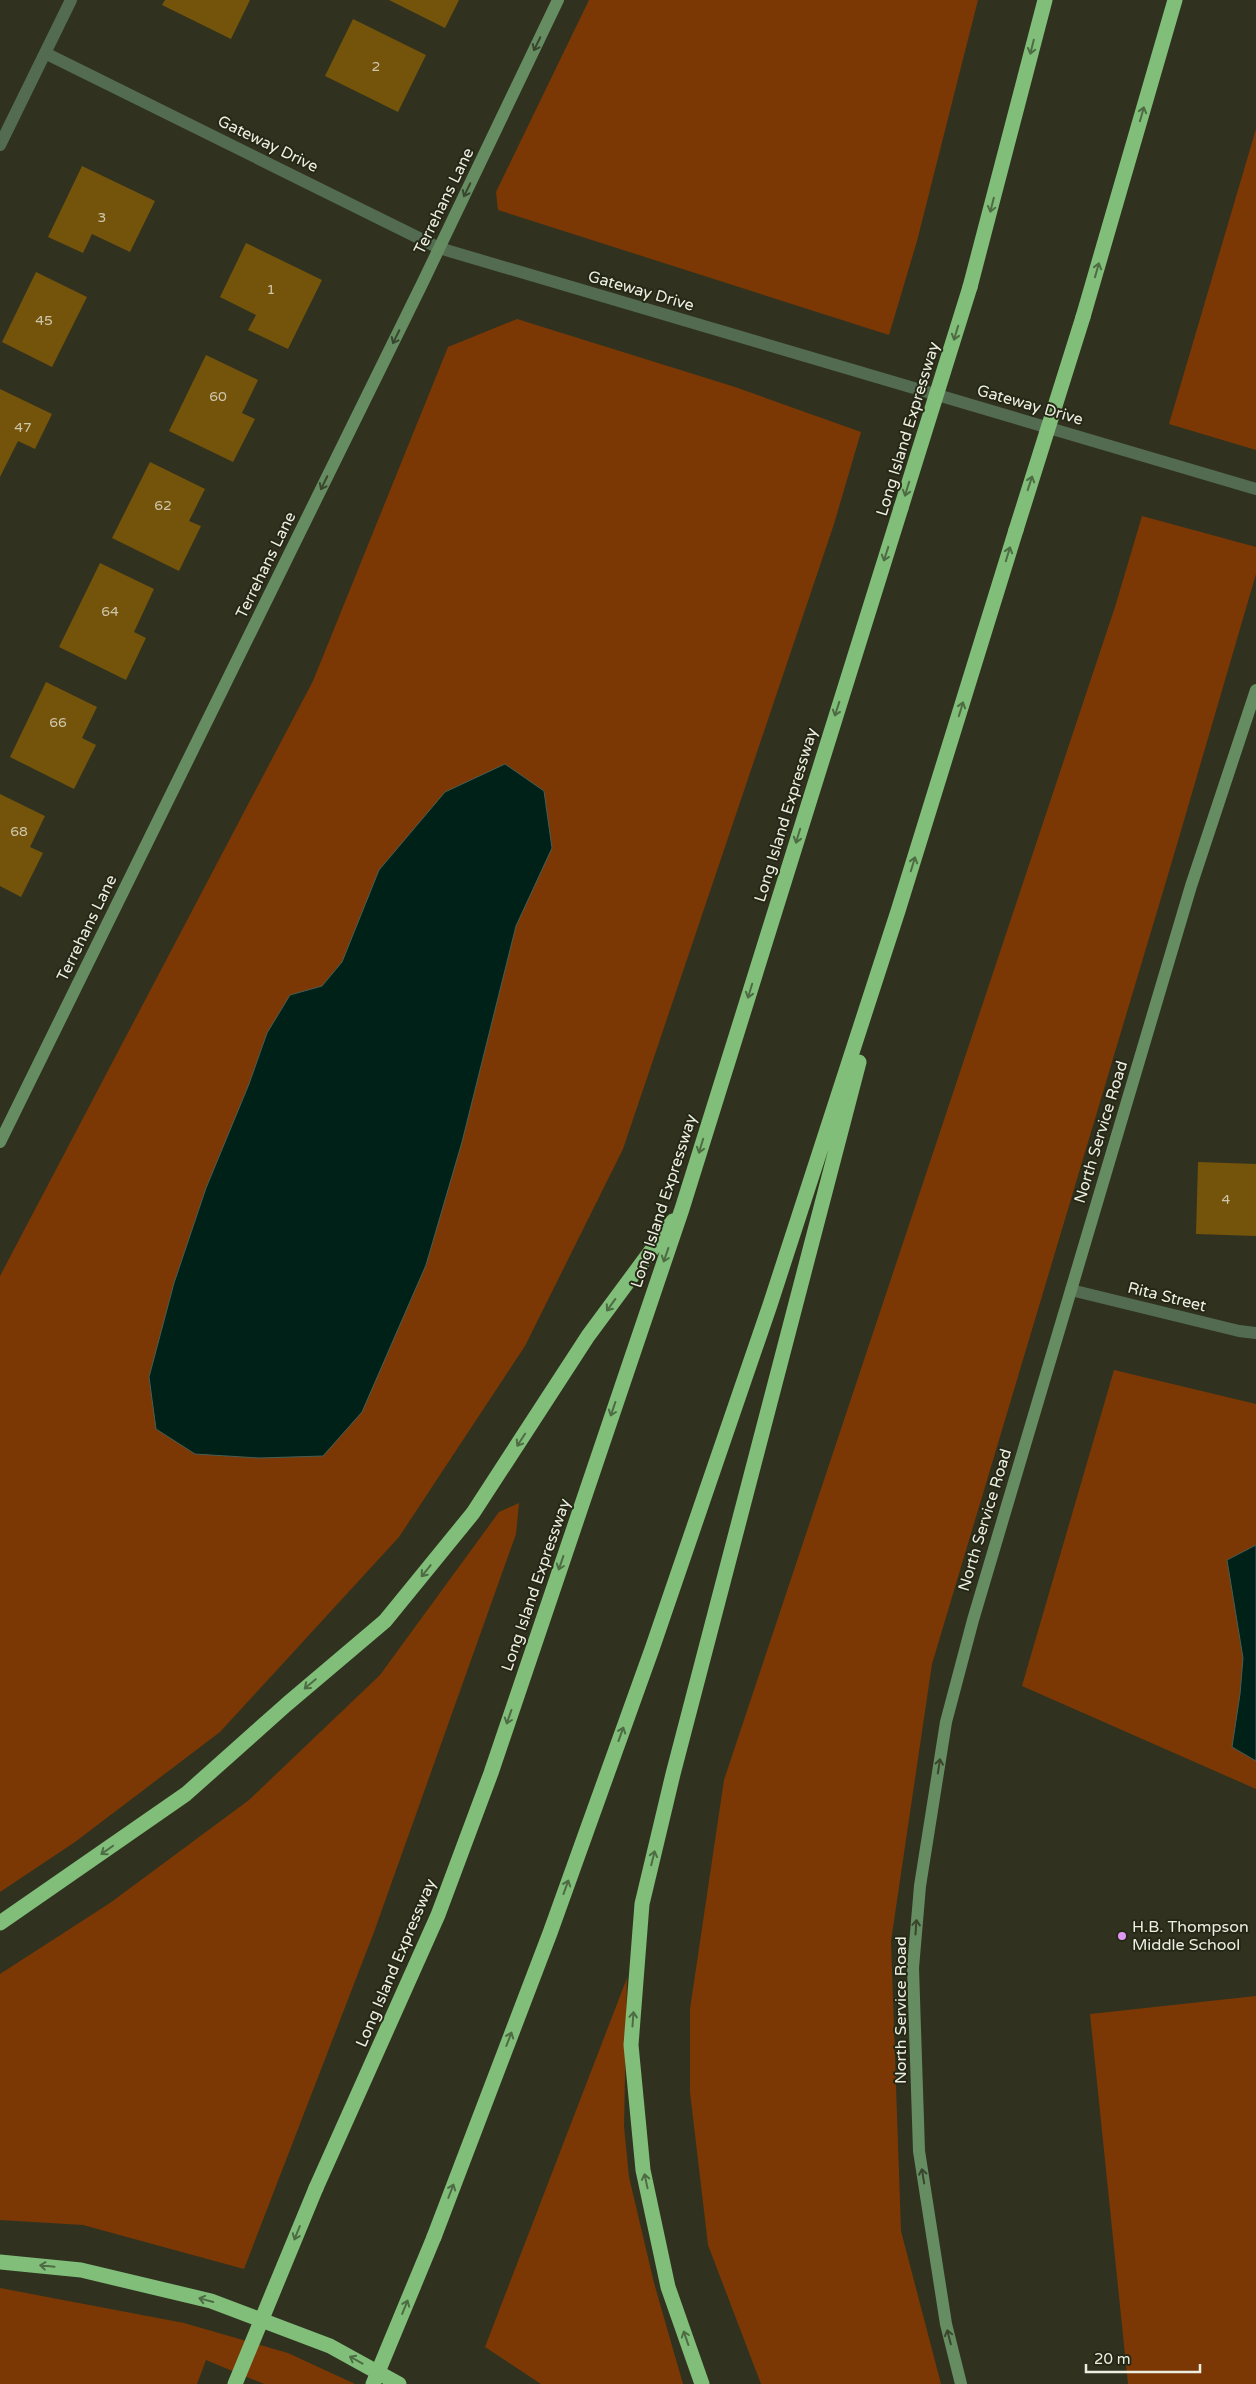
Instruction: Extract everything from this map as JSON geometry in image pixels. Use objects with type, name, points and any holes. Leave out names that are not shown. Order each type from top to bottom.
[{"type":"highway","name":"Long Island Expressway","points":[[235,2384],[316,2188],[441,1906],[494,1763],[682,1209],[970,287],[1044,0]]},
{"type":"highway","points":[[373,2384],[434,2237],[550,1933],[652,1649],[770,1305],[898,911],[1083,316],[1175,0]]},
{"type":"highway","points":[[702,2384],[668,2287],[643,2170],[631,2045],[642,1904],[673,1774],[898,911]]},
{"type":"highway","points":[[0,1923],[186,1794],[287,1704],[385,1621],[473,1513],[588,1336],[682,1209]]},
{"type":"highway","points":[[0,2262],[81,2270],[211,2302],[330,2346],[399,2384]]},
{"type":"main road","name":"Terrehans Lane","points":[[0,1142],[439,248],[558,0]]},
{"type":"main road","name":"North Service Road","points":[[961,2384],[946,2324],[919,2151],[913,1968],[920,1886],[946,1722],[973,1620],[1191,886],[1256,690]]},
{"type":"street","points":[[0,145],[71,0]]},
{"type":"street","name":"Gateway Drive","points":[[45,53],[439,248],[1256,489]]},
{"type":"street","name":"Rita Street","points":[[1071,1290],[1238,1332],[1256,1333]]},
{"type":"shaded area","points":[[589,0],[978,0],[917,241],[889,335],[498,210],[496,192]]},
{"type":"shaded area","points":[[1256,129],[1256,450],[1169,424]]},
{"type":"shaded area","points":[[517,319],[735,387],[861,432],[834,524],[623,1149],[525,1346],[399,1537],[220,1732],[75,1842],[0,1892],[0,1276],[313,681],[448,347]]},
{"type":"shaded area","points":[[1142,516],[1256,547],[1256,574],[932,1664],[891,1941],[901,2231],[941,2384],[761,2384],[708,2245],[690,2092],[690,2009],[724,1780],[1115,607]]},
{"type":"shaded area","points":[[1114,1370],[1256,1404],[1256,1545],[1227,1561],[1243,1658],[1232,1747],[1256,1761],[1256,1789],[1022,1686]]},
{"type":"shaded area","points":[[519,1503],[516,1534],[374,1932],[244,2269],[83,2225],[0,2220],[0,1974],[110,1903],[249,1800],[380,1675],[499,1512]]},
{"type":"shaded area","points":[[627,1978],[624,2126],[629,2177],[654,2283],[683,2384],[541,2384],[485,2347]]},
{"type":"shaded area","points":[[1256,1996],[1256,2384],[1128,2384],[1090,2014]]},
{"type":"shaded area","points":[[0,2288],[184,2323],[288,2353],[355,2384],[264,2384],[206,2360],[197,2384],[0,2384]]},
{"type":"water","points":[[505,764],[544,791],[552,848],[516,926],[462,1142],[426,1265],[362,1412],[323,1456],[259,1458],[195,1454],[156,1429],[149,1377],[174,1283],[206,1188],[249,1084],[267,1033],[290,995],[322,986],[342,962],[379,870],[445,792]]},
{"type":"water","points":[[1256,1545],[1256,1761],[1232,1747],[1243,1658],[1227,1560]]},
{"type":"building","points":[[165,0],[250,0],[231,39],[162,5]]},
{"type":"building","points":[[389,0],[459,0],[445,28]]},
{"type":"building","points":[[353,19],[426,55],[398,112],[325,76]]},
{"type":"building","points":[[82,166],[155,201],[130,252],[92,234],[83,253],[48,237]]},
{"type":"building","points":[[246,243],[322,280],[288,349],[248,330],[256,315],[220,297]]},
{"type":"building","points":[[36,272],[87,297],[52,367],[2,342]]},
{"type":"building","points":[[206,355],[258,380],[242,413],[255,419],[233,462],[169,431]]},
{"type":"building","points":[[0,389],[52,414],[35,449],[18,441],[0,477]]},
{"type":"building","points":[[150,462],[205,489],[189,521],[201,526],[179,571],[112,538]]},
{"type":"building","points":[[100,563],[154,589],[134,632],[146,638],[126,680],[59,647]]},
{"type":"building","points":[[46,682],[97,707],[82,738],[96,745],[74,789],[10,757]]},
{"type":"building","points":[[0,794],[45,816],[30,847],[43,853],[21,897],[0,886]]},
{"type":"building","points":[[1198,1162],[1256,1164],[1256,1236],[1196,1234]]},
{"type":"place","name":"H.B. Thompson Middle School","points":[[1122,1936]]}]
